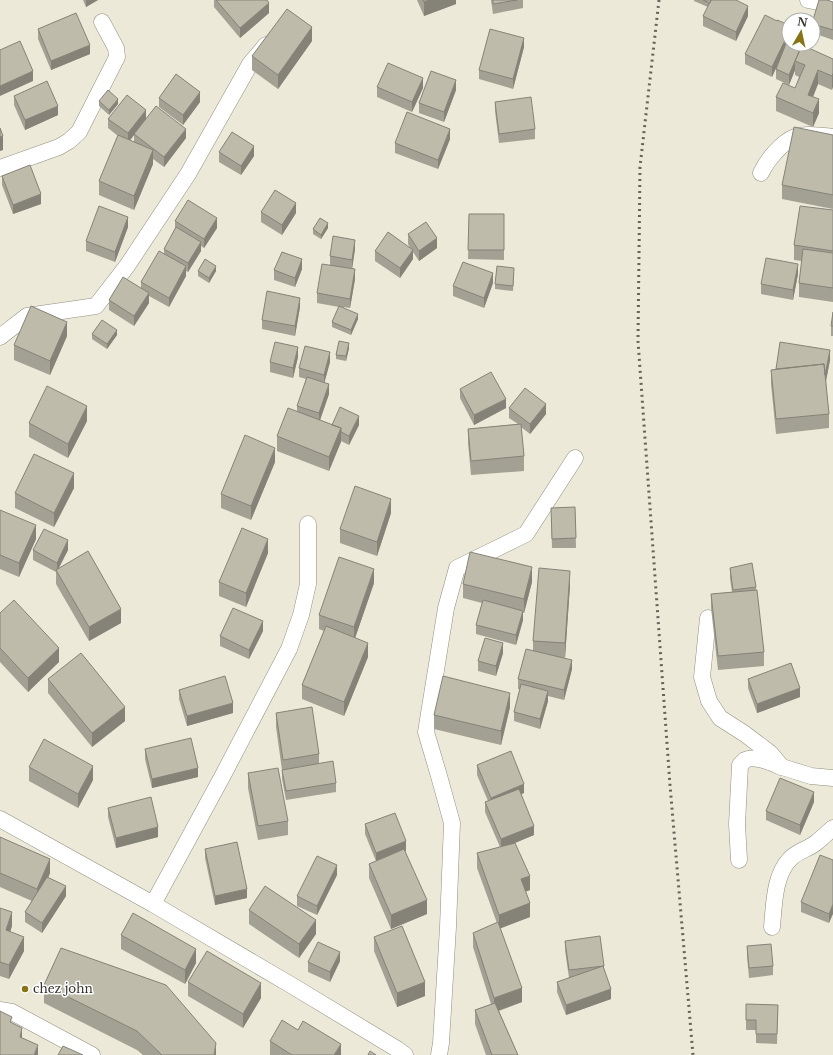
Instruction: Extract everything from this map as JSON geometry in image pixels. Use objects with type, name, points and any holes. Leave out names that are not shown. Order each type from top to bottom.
[{"type":"street","points":[[808,0],[833,5]]},
{"type":"street","points":[[0,168],[60,147],[79,132],[117,57],[116,48],[102,22]]},
{"type":"street","points":[[0,337],[27,316],[96,306],[127,266],[188,174],[250,64],[274,36]]},
{"type":"street","points":[[761,173],[766,163],[778,149],[796,137],[816,135],[833,137]]},
{"type":"street","points":[[439,1055],[448,928],[452,823],[440,776],[426,732],[446,608],[457,568],[526,534],[575,458]]},
{"type":"street","points":[[153,904],[289,649],[301,615],[308,584],[308,524]]},
{"type":"street","points":[[708,618],[702,676],[709,701],[720,718],[745,734],[770,753],[782,767]]},
{"type":"street","points":[[739,860],[737,824],[740,765],[745,760],[770,761],[782,767],[810,776],[833,778]]},
{"type":"street","points":[[0,819],[153,904],[292,985],[405,1055]]},
{"type":"street","points":[[772,927],[780,873],[790,858],[816,843],[833,828]]},
{"type":"street","points":[[0,1010],[12,1012],[92,1055]]},
{"type":"building","points":[[216,0],[267,0],[269,3],[240,28]]},
{"type":"building","points":[[493,0],[517,0],[493,4]]},
{"type":"building","points":[[703,0],[711,0],[710,3]]},
{"type":"building","points":[[711,0],[736,0],[748,6],[736,32],[703,16]]},
{"type":"building","points":[[819,0],[833,2],[833,30],[821,26],[821,12],[815,12]]},
{"type":"building","points":[[287,9],[312,27],[278,75],[252,56]]},
{"type":"building","points":[[76,13],[90,45],[51,61],[38,29]]},
{"type":"building","points":[[765,15],[781,22],[781,48],[772,67],[745,54]]},
{"type":"building","points":[[490,29],[524,38],[513,79],[479,70]]},
{"type":"building","points":[[20,41],[33,71],[0,86],[0,50]]},
{"type":"building","points":[[783,52],[799,52],[789,75],[776,69]]},
{"type":"building","points":[[799,52],[818,52],[833,59],[832,76],[818,70],[808,95],[819,99],[813,113],[776,97],[783,83],[795,88],[805,65],[795,61]]},
{"type":"building","points":[[388,63],[423,78],[412,102],[377,87]]},
{"type":"building","points":[[431,71],[456,80],[444,112],[419,103]]},
{"type":"building","points":[[176,74],[200,92],[183,115],[159,98]]},
{"type":"building","points":[[47,81],[58,106],[25,120],[14,96]]},
{"type":"building","points":[[108,90],[118,99],[109,110],[99,101]]},
{"type":"building","points":[[127,95],[146,110],[128,133],[108,119]]},
{"type":"building","points":[[531,97],[535,129],[499,134],[495,102]]},
{"type":"building","points":[[156,106],[186,129],[164,157],[134,134]]},
{"type":"building","points":[[407,112],[450,129],[438,160],[395,143]]},
{"type":"building","points":[[794,127],[833,135],[833,195],[782,185]]},
{"type":"building","points":[[0,128],[3,136],[0,137]]},
{"type":"building","points":[[232,132],[254,146],[241,166],[219,152]]},
{"type":"building","points":[[118,135],[153,150],[134,196],[99,181]]},
{"type":"building","points":[[30,165],[41,194],[13,205],[2,176]]},
{"type":"building","points":[[275,190],[296,203],[282,225],[261,212]]},
{"type":"building","points":[[188,200],[217,218],[204,239],[175,221]]},
{"type":"building","points":[[99,206],[128,217],[115,252],[86,241]]},
{"type":"building","points":[[800,206],[833,210],[833,251],[794,245]]},
{"type":"building","points":[[469,214],[504,214],[504,250],[468,250]]},
{"type":"building","points":[[320,218],[328,223],[321,235],[313,229]]},
{"type":"building","points":[[426,222],[437,238],[419,251],[408,234]]},
{"type":"building","points":[[176,227],[201,242],[188,263],[164,249]]},
{"type":"building","points":[[388,232],[413,250],[400,268],[375,251]]},
{"type":"building","points":[[333,236],[355,240],[352,260],[330,256]]},
{"type":"building","points":[[803,249],[833,253],[833,288],[799,283]]},
{"type":"building","points":[[159,251],[186,266],[169,298],[141,282]]},
{"type":"building","points":[[282,252],[302,259],[295,278],[274,270]]},
{"type":"building","points":[[766,258],[798,264],[793,290],[761,284]]},
{"type":"building","points":[[205,259],[216,266],[209,278],[198,271]]},
{"type":"building","points":[[463,262],[493,273],[484,298],[453,286]]},
{"type":"building","points":[[322,264],[355,269],[350,299],[317,293]]},
{"type":"building","points":[[497,266],[514,268],[513,286],[495,284]]},
{"type":"building","points":[[123,277],[149,293],[134,316],[109,300]]},
{"type":"building","points":[[267,291],[300,298],[295,326],[262,320]]},
{"type":"building","points":[[31,306],[67,322],[50,361],[14,345]]},
{"type":"building","points":[[339,306],[358,314],[351,330],[332,322]]},
{"type":"building","points":[[833,312],[833,326],[831,326]]},
{"type":"building","points":[[102,320],[117,330],[107,344],[92,334]]},
{"type":"building","points":[[339,341],[349,343],[346,356],[336,355]]},
{"type":"building","points":[[275,342],[298,347],[293,368],[270,362]]},
{"type":"building","points":[[780,342],[830,350],[825,375],[824,364],[776,369]]},
{"type":"building","points":[[305,346],[330,352],[324,375],[299,368]]},
{"type":"building","points":[[824,364],[829,414],[776,419],[771,370]]},
{"type":"building","points":[[491,372],[506,399],[474,415],[460,389]]},
{"type":"building","points":[[307,377],[329,384],[319,413],[297,406]]},
{"type":"building","points":[[47,386],[87,406],[68,444],[29,423]]},
{"type":"building","points":[[525,388],[546,404],[530,424],[509,408]]},
{"type":"building","points":[[340,407],[359,416],[349,436],[341,432],[341,428],[332,425]]},
{"type":"building","points":[[288,408],[341,428],[329,457],[277,436]]},
{"type":"building","points":[[521,424],[524,456],[471,461],[468,429]]},
{"type":"building","points":[[245,435],[275,448],[251,506],[221,494]]},
{"type":"building","points":[[34,454],[74,473],[54,513],[15,493]]},
{"type":"building","points":[[355,486],[391,499],[377,542],[340,529]]},
{"type":"building","points":[[575,507],[576,538],[552,539],[551,508]]},
{"type":"building","points":[[0,510],[36,525],[19,563],[0,555]]},
{"type":"building","points":[[242,528],[268,539],[246,593],[219,582]]},
{"type":"building","points":[[44,529],[68,540],[57,563],[33,550]]},
{"type":"building","points":[[88,551],[121,609],[89,627],[56,570]]},
{"type":"building","points":[[470,552],[532,567],[524,599],[463,584]]},
{"type":"building","points":[[339,557],[374,569],[354,627],[319,615]]},
{"type":"building","points":[[752,563],[756,587],[733,590],[730,568]]},
{"type":"building","points":[[539,568],[570,571],[565,643],[533,641]]},
{"type":"building","points":[[757,590],[764,652],[718,656],[711,594]]},
{"type":"building","points":[[14,600],[59,648],[28,678],[0,648],[0,613]]},
{"type":"building","points":[[483,600],[523,611],[516,635],[476,625]]},
{"type":"building","points":[[233,608],[263,621],[249,650],[220,636]]},
{"type":"building","points":[[326,626],[368,643],[344,702],[302,685]]},
{"type":"building","points":[[485,638],[503,643],[496,666],[478,661]]},
{"type":"building","points":[[526,649],[572,660],[564,690],[518,679]]},
{"type":"building","points":[[81,653],[125,707],[92,733],[48,679]]},
{"type":"building","points":[[791,663],[800,688],[757,704],[748,679]]},
{"type":"building","points":[[225,676],[233,703],[187,716],[179,690]]},
{"type":"building","points":[[443,676],[510,693],[501,731],[434,715]]},
{"type":"building","points":[[521,684],[548,691],[540,719],[514,712]]},
{"type":"building","points":[[312,707],[319,754],[283,760],[276,713]]},
{"type":"building","points":[[191,738],[198,768],[152,779],[145,749]]},
{"type":"building","points":[[44,739],[93,766],[78,794],[29,767]]},
{"type":"building","points":[[511,751],[524,784],[491,798],[477,765]]},
{"type":"building","points":[[333,761],[336,783],[286,791],[282,770]]},
{"type":"building","points":[[278,768],[288,821],[258,826],[248,773]]},
{"type":"building","points":[[780,778],[814,792],[800,825],[766,811]]},
{"type":"building","points":[[519,789],[534,826],[501,839],[485,802]]},
{"type":"building","points":[[151,797],[158,827],[116,838],[108,808]]},
{"type":"building","points":[[395,813],[406,841],[376,853],[365,824]]},
{"type":"building","points":[[0,837],[50,859],[37,889],[0,873]]},
{"type":"building","points":[[237,842],[247,889],[215,896],[205,849]]},
{"type":"building","points":[[515,843],[530,876],[521,879],[530,903],[499,915],[477,853]]},
{"type":"building","points":[[404,849],[427,900],[391,915],[369,864]]},
{"type":"building","points":[[820,855],[833,860],[833,904],[829,914],[801,902]]},
{"type":"building","points":[[317,856],[337,865],[317,906],[297,896]]},
{"type":"building","points":[[47,877],[66,886],[42,923],[25,912]]},
{"type":"building","points":[[265,886],[316,920],[299,944],[249,910]]},
{"type":"building","points":[[0,908],[12,912],[6,930],[24,937],[9,965],[0,962]]},
{"type":"building","points":[[133,913],[196,949],[185,970],[121,935]]},
{"type":"building","points":[[498,922],[522,988],[494,998],[473,933]]},
{"type":"building","points":[[402,926],[425,982],[397,993],[374,937]]},
{"type":"building","points":[[600,936],[604,966],[569,970],[565,941]]},
{"type":"building","points":[[318,942],[340,952],[330,972],[308,962]]},
{"type":"building","points":[[771,944],[773,966],[749,968],[747,946]]},
{"type":"building","points":[[61,948],[166,985],[216,1043],[214,1055],[162,1055],[137,1031],[44,985]]},
{"type":"building","points":[[207,951],[261,983],[243,1014],[188,982]]},
{"type":"building","points":[[603,966],[611,989],[566,1005],[557,982]]},
{"type":"building","points":[[495,1003],[518,1055],[492,1055],[475,1010]]},
{"type":"building","points":[[746,1004],[778,1005],[777,1034],[756,1034],[756,1020],[746,1020]]},
{"type":"building","points":[[0,1011],[12,1017],[10,1022],[22,1028],[20,1037],[38,1045],[34,1055],[0,1055]]},
{"type":"building","points":[[282,1020],[298,1030],[303,1021],[341,1044],[334,1055],[292,1055],[270,1041]]},
{"type":"building","points":[[63,1046],[83,1055],[58,1055]]},
{"type":"building","points":[[370,1051],[376,1055],[368,1055]]},
{"type":"railway","points":[[659,0],[640,167],[638,341],[670,785],[693,1055]]},
{"type":"place","name":"chez john","points":[[25,989]]}]
